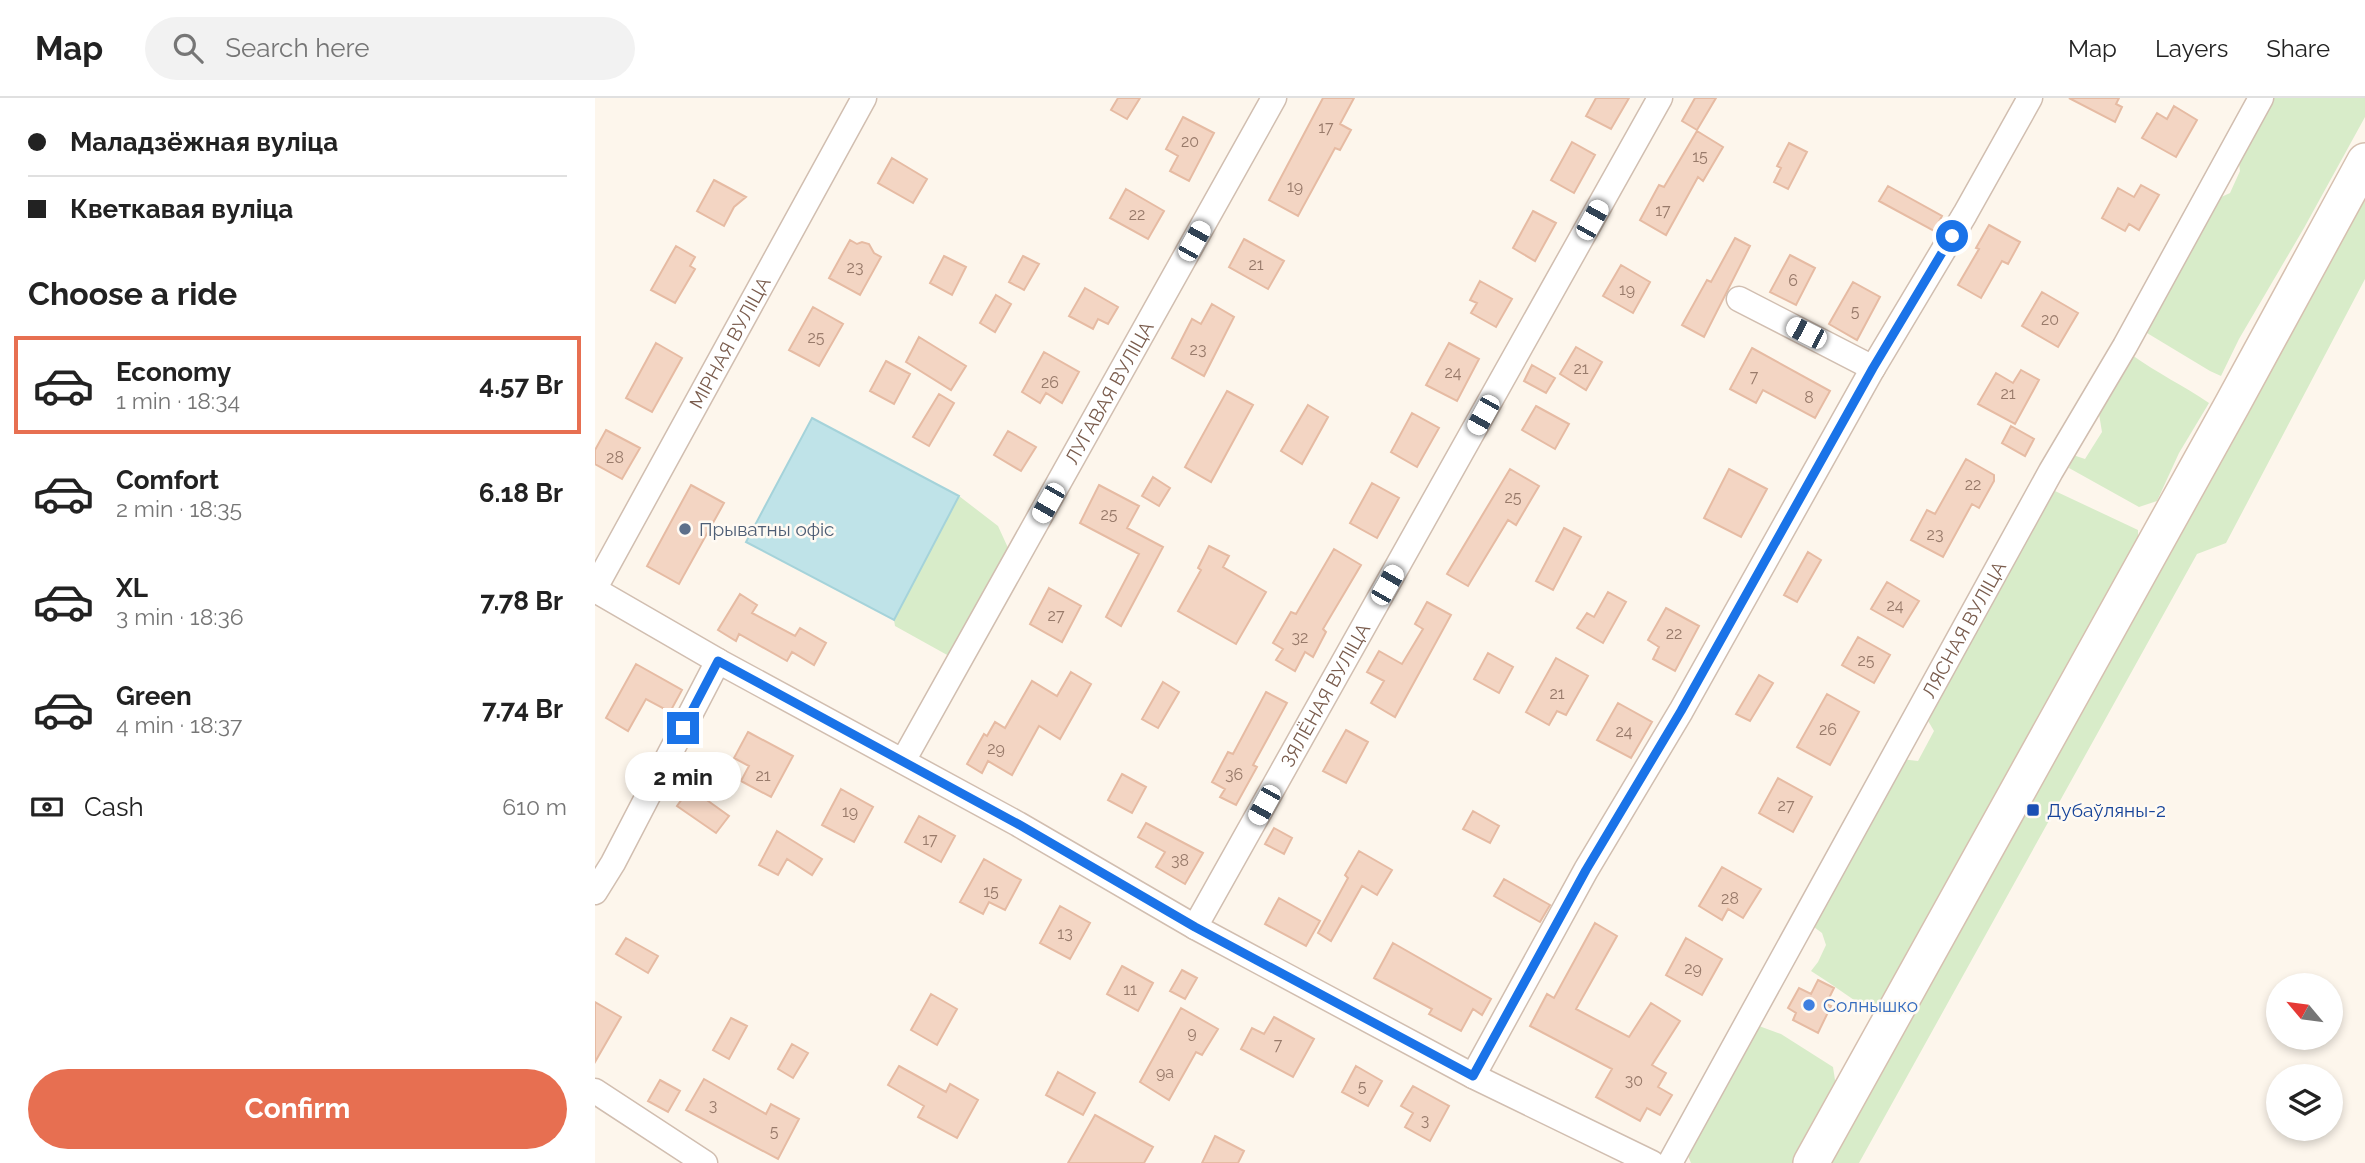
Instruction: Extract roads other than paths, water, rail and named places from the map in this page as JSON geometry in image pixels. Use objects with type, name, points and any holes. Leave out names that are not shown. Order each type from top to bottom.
[{"type":"main road","points":[[1811,1163],[2365,161]]},
{"type":"street","name":"МІРНАЯ ВУЛІЦА","points":[[595,589],[864,98]]},
{"type":"street","name":"ЛУГАВАЯ ВУЛІЦА","points":[[903,761],[1274,98]]},
{"type":"street","name":"ЗЯЛЁНАЯ ВУЛІЦА","points":[[1195,927],[1660,98]]},
{"type":"street","points":[[1473,1076],[1586,870],[1681,711],[1873,368],[1965,214],[2030,98]]},
{"type":"street","name":"ЛЯСНАЯ ВУЛІЦА","points":[[1669,1163],[2051,471],[2125,346],[2260,98]]},
{"type":"street","points":[[1739,299],[1873,368]]},
{"type":"street","points":[[595,589],[718,661],[1018,824],[1195,927],[1473,1076],[1652,1163]]},
{"type":"street","points":[[595,892],[718,661]]},
{"type":"street","points":[[595,1091],[698,1161]]},
{"type":"water","points":[[812,418],[959,496],[894,620],[746,542]]},
{"type":"place","name":"Прыватны офіс","points":[[685,529]]},
{"type":"place","name":"Дубаўляны-2","points":[[2033,810]]},
{"type":"place","name":"Солнышко","points":[[1809,1005]]}]
